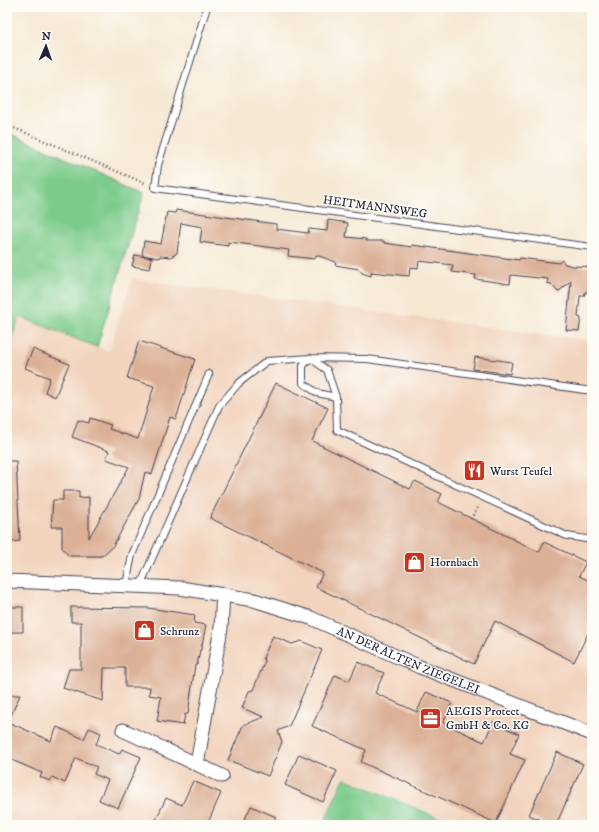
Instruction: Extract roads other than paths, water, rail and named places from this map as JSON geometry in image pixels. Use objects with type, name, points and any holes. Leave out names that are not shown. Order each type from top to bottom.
[{"type":"street","name":"AN DER ALTEN ZIEGELEI","points":[[7,581],[180,588],[254,600],[310,618],[420,667],[592,734]]},
{"type":"street","points":[[197,764],[221,628],[223,594]]},
{"type":"street","points":[[123,730],[222,776]]},
{"type":"lane","name":"HEITMANNSWEG","points":[[207,7],[158,165],[155,188],[592,247]]},
{"type":"lane","points":[[140,586],[219,406],[239,383],[267,362],[310,358],[367,359],[592,391]]},
{"type":"lane","points":[[310,358],[327,370],[336,397],[337,430],[567,536],[592,540]]},
{"type":"lane","points":[[310,358],[303,366],[303,383],[317,393],[336,397]]},
{"type":"lane","points":[[126,585],[132,555],[209,374]]},
{"type":"place","name":"Wurst Teufel","points":[[475,471]]},
{"type":"place","name":"Hornbach","points":[[414,562]]},
{"type":"place","name":"Schrunz","points":[[145,631]]},
{"type":"place","name":"AEGIS Protect GmbH & Co. KG","points":[[430,718]]}]
